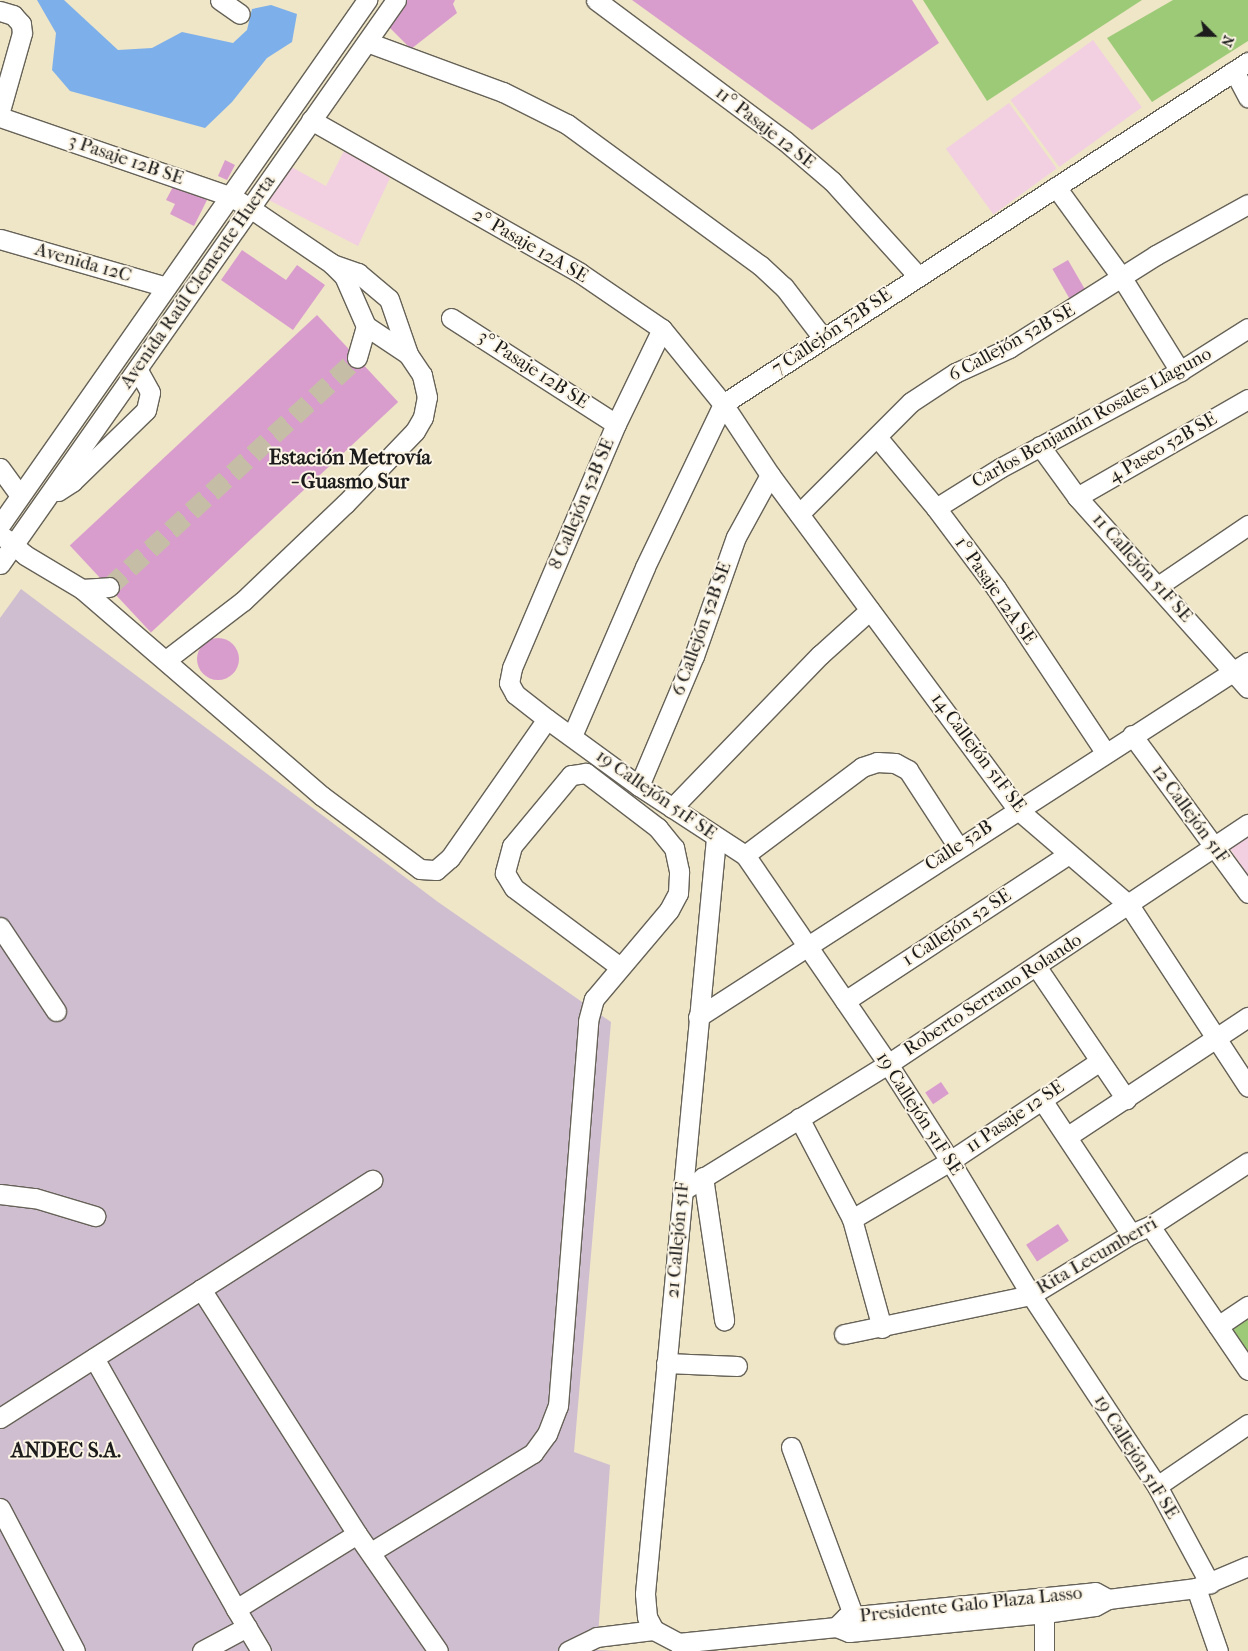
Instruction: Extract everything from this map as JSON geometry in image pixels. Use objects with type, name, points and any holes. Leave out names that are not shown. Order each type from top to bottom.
[{"type":"street","points":[[220,0],[240,14]]},
{"type":"street","points":[[239,201],[367,0]]},
{"type":"street","points":[[239,201],[380,0]]},
{"type":"street","name":"Avenida Raúl Clemente Huerta","points":[[0,524],[166,287],[311,120],[396,0]]},
{"type":"street","name":"11° Pasaje 12 SE","points":[[596,0],[784,140],[832,181],[917,276]]},
{"type":"street","points":[[0,11],[14,15],[21,24],[22,33],[0,110]]},
{"type":"street","points":[[367,42],[503,92],[567,124],[760,265],[784,287],[823,338]]},
{"type":"street","points":[[1241,66],[1248,97]]},
{"type":"street","name":"7 Callejón 52B SE","points":[[723,404],[1241,66]]},
{"type":"street","name":"3 Pasaje 12B SE","points":[[0,117],[239,201],[331,263]]},
{"type":"street","name":"2° Pasaje 12A SE","points":[[311,120],[580,273],[662,329],[723,404]]},
{"type":"street","points":[[1056,187],[1122,278],[1180,371]]},
{"type":"street","name":"Avenida Raúl Clemente Huerta","points":[[0,564],[7,540],[47,498],[137,369],[239,201]]},
{"type":"street","name":"6 Callejón 52B SE","points":[[799,514],[918,397],[955,373],[1017,343],[1217,219],[1248,204]]},
{"type":"street","name":"Avenida 12C","points":[[0,239],[166,287]]},
{"type":"street","points":[[331,263],[344,276],[366,326],[408,354]]},
{"type":"street","points":[[166,660],[243,601],[345,504],[415,431],[423,417],[427,397],[422,375],[408,354],[388,299],[358,273],[331,263]]},
{"type":"street","name":"3° Pasaje 12B SE","points":[[451,318],[616,424]]},
{"type":"street","points":[[357,358],[366,326]]},
{"type":"street","name":"Carlos Benjamín Rosales Llaguno","points":[[936,508],[1040,446],[1112,410],[1180,371],[1248,328]]},
{"type":"street","name":"8 Callejón 52B SE","points":[[509,683],[516,659],[616,424],[662,329]]},
{"type":"street","points":[[47,498],[72,482],[146,410],[150,392],[137,369]]},
{"type":"street","name":"4 Paseo 52B SE","points":[[1077,497],[1248,399]]},
{"type":"street","points":[[572,736],[645,567],[723,404]]},
{"type":"street","name":"14 Callejón 51F SE","points":[[723,404],[770,475],[1017,809],[1129,905],[1248,1087]]},
{"type":"street","name":"1° Pasaje 12A SE","points":[[877,437],[936,508],[996,588],[1105,752]]},
{"type":"street","name":"11 Callejón 51F SE","points":[[1040,446],[1077,497],[1158,586],[1241,666],[1248,688]]},
{"type":"street","points":[[0,468],[20,496]]},
{"type":"street","name":"6 Callejón 52B SE","points":[[639,786],[694,656],[736,537],[770,475]]},
{"type":"street","points":[[1158,586],[1248,525]]},
{"type":"street","points":[[7,540],[82,589],[322,796],[420,869],[436,870],[450,858],[547,719]]},
{"type":"street","points":[[82,589],[110,588]]},
{"type":"street","points":[[672,808],[820,655],[870,610]]},
{"type":"street","name":"Calle 52B","points":[[698,1017],[806,945],[1241,666]]},
{"type":"street","name":"19 Callejón 51F SE","points":[[509,683],[515,694],[547,719],[639,786],[716,838],[745,855],[888,1064],[950,1161],[1031,1295],[1157,1486],[1203,1586],[1218,1651]]},
{"type":"street","name":"12 Callejón 51F","points":[[1132,735],[1248,893]]},
{"type":"street","points":[[745,855],[862,767],[877,762],[895,763],[908,770],[958,847]]},
{"type":"street","points":[[370,1552],[533,1454],[553,1420],[558,1406],[588,1021],[594,999],[669,910],[678,893],[679,871],[674,848],[658,828],[618,796],[586,774],[571,774],[512,846],[505,873],[514,888],[620,966]]},
{"type":"street","name":"Roberto Serrano Rolando","points":[[682,1191],[888,1064],[1248,824]]},
{"type":"street","name":"21 Callejón 51F","points":[[658,1633],[647,1617],[645,1594],[716,838]]},
{"type":"street","name":"1 Callejón 52 SE","points":[[845,1001],[1069,854]]},
{"type":"street","points":[[0,927],[56,1011]]},
{"type":"street","points":[[1036,966],[1126,1099]]},
{"type":"street","points":[[1068,1136],[1218,1039],[1248,1017]]},
{"type":"street","name":"11 Pasaje 12 SE","points":[[852,1219],[950,1161],[1100,1061]]},
{"type":"street","points":[[1042,1100],[1068,1136],[1131,1234]]},
{"type":"street","points":[[799,1118],[852,1219],[882,1328]]},
{"type":"street","name":"Rita Lecumberri","points":[[844,1334],[882,1328],[1031,1295],[1131,1234],[1150,1226],[1248,1162]]},
{"type":"street","points":[[703,1177],[724,1320]]},
{"type":"street","points":[[0,1418],[372,1180]]},
{"type":"street","points":[[0,1194],[35,1198],[95,1216]]},
{"type":"street","points":[[1150,1226],[1248,1370]]},
{"type":"street","points":[[201,1289],[357,1534],[438,1651]]},
{"type":"street","points":[[1218,1326],[1248,1306]]},
{"type":"street","points":[[94,1358],[261,1651]]},
{"type":"street","points":[[666,1363],[737,1366]]},
{"type":"street","points":[[1157,1486],[1248,1424]]},
{"type":"street","points":[[791,1447],[854,1617]]},
{"type":"street","points":[[0,1508],[75,1651]]},
{"type":"street","points":[[236,1609],[357,1534]]},
{"type":"street","name":"Presidente Galo Plaza Lasso","points":[[658,1633],[678,1643],[836,1627],[849,1632],[1044,1606],[1095,1592],[1108,1599],[1203,1586],[1248,1566]]},
{"type":"street","points":[[1044,1606],[1044,1651]]},
{"type":"street","name":"Presidente Galo Plaza Lasso","points":[[836,1627],[846,1617],[1044,1606]]},
{"type":"street","points":[[202,1651],[247,1627]]},
{"type":"street","points":[[568,1651],[597,1637],[658,1633]]},
{"type":"shaded area","points":[[1093,40],[1142,107],[1059,167],[1010,100]]},
{"type":"shaded area","points":[[1009,103],[1057,169],[994,214],[946,149]]},
{"type":"shaded area","points":[[344,151],[390,178],[358,246],[263,197],[286,164],[326,186]]},
{"type":"shaded area","name":"ANDEC S.A.","points":[[21,589],[438,902],[611,1022],[574,1452],[610,1465],[597,1650],[613,1651],[0,1651],[0,618]]},
{"type":"shaded area","points":[[1248,836],[1248,875],[1230,849]]},
{"type":"green space","points":[[923,0],[1142,0],[987,101]]},
{"type":"green space","points":[[1173,0],[1248,0],[1248,41],[1152,102],[1107,38]]},
{"type":"green space","points":[[1248,1313],[1248,1355],[1229,1326]]},
{"type":"water","points":[[37,0],[64,0],[118,50],[152,48],[182,32],[233,43],[247,30],[252,9],[271,5],[297,14],[292,42],[267,58],[232,102],[205,128],[70,91],[52,70],[56,33]]},
{"type":"building","points":[[403,0],[455,0],[453,4],[457,13],[411,49],[388,26]]},
{"type":"building","points":[[632,0],[912,0],[939,43],[812,130]]},
{"type":"building","points":[[225,160],[235,165],[227,180],[218,176]]},
{"type":"building","points":[[175,183],[207,200],[194,226],[170,214],[175,204],[166,200]]},
{"type":"building","points":[[242,250],[286,280],[297,265],[325,285],[293,330],[221,280]]},
{"type":"building","points":[[1068,260],[1088,294],[1072,303],[1052,269]]},
{"type":"building","points":[[317,315],[398,402],[151,633],[70,546]]},
{"type":"building","points":[[222,638],[230,641],[236,647],[239,659],[236,671],[230,677],[214,680],[206,677],[200,671],[197,655],[200,647],[206,641]]},
{"type":"building","points":[[941,1082],[949,1094],[933,1104],[925,1093]]},
{"type":"building","points":[[1058,1224],[1069,1241],[1037,1261],[1026,1245]]},
{"type":"tunnel","points":[[109,587],[357,358]]},
{"type":"district","name":"Estación Metrovía - Guasmo Sur","points":[[350,469]]},
{"type":"district","name":"ANDEC S.A.","points":[[66,1450]]}]
